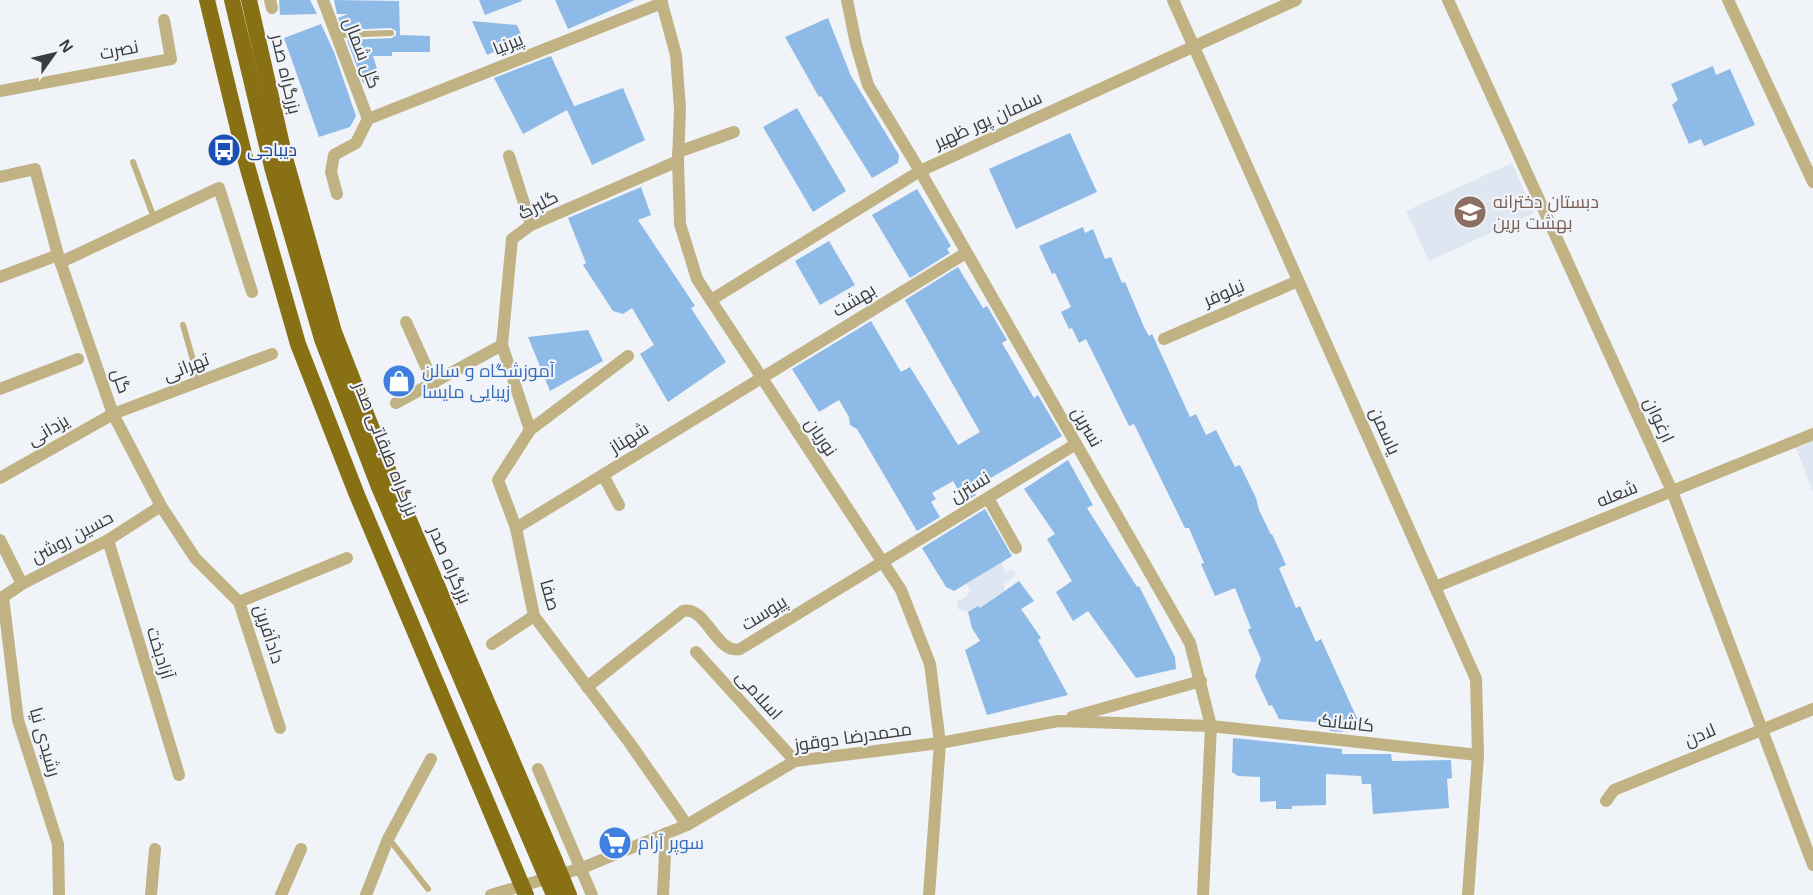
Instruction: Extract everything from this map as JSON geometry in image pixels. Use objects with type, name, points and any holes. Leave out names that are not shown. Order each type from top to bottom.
[{"type":"highway","points":[[205,0],[242,163],[296,345],[354,496],[521,895]]},
{"type":"highway","points":[[205,0],[246,162],[298,344],[357,495],[526,895]]},
{"type":"highway","name":"بزرگراه طبقاتی صدر","points":[[232,0],[272,167],[321,339],[379,487],[554,895]]},
{"type":"highway","name":"بزرگراه صدر","points":[[249,0],[285,158],[334,332],[397,491],[569,895]]},
{"type":"street","name":"گل شمال","points":[[322,0],[368,119]]},
{"type":"street","name":"نسرین","points":[[847,0],[856,44],[868,85],[920,171],[1190,643],[1211,726],[1203,895]]},
{"type":"street","name":"یاسمن","points":[[1173,0],[1476,679],[1478,755],[1468,895]]},
{"type":"street","name":"سلمان پور ظهیر","points":[[711,300],[920,171],[1296,0]]},
{"type":"street","name":"ارغوان","points":[[1448,0],[1672,491],[1813,865]]},
{"type":"street","points":[[1728,0],[1813,182]]},
{"type":"street","name":"پیرنیا","points":[[368,119],[662,1]]},
{"type":"street","name":"نوریان","points":[[662,1],[676,55],[680,109],[678,157],[680,224],[697,279],[901,590],[930,664],[940,743],[929,895]]},
{"type":"street","name":"نصرت","points":[[0,91],[171,59],[164,20]]},
{"type":"street","points":[[337,194],[331,172],[334,155],[356,143],[368,119]]},
{"type":"street","name":"گلبرگ","points":[[502,345],[512,239],[531,225],[734,132]]},
{"type":"street","points":[[509,156],[531,225]]},
{"type":"street","name":"گل","points":[[0,177],[34,169],[60,258],[113,414],[161,507]]},
{"type":"street","points":[[0,277],[60,258],[154,219],[219,188],[252,292]]},
{"type":"street","name":"بهشت","points":[[760,378],[966,253]]},
{"type":"street","name":"نیلوفر","points":[[1164,339],[1298,280]]},
{"type":"street","points":[[406,322],[434,384]]},
{"type":"street","points":[[396,403],[502,345],[530,430],[628,356]]},
{"type":"street","name":"تهرانی","points":[[113,414],[272,354]]},
{"type":"street","points":[[0,389],[78,358]]},
{"type":"street","name":"شهناز","points":[[516,528],[760,378]]},
{"type":"street","name":"یزدانی","points":[[0,478],[113,414]]},
{"type":"street","name":"صفا","points":[[530,430],[498,480],[516,528],[534,616],[629,742],[687,825]]},
{"type":"street","name":"شعله","points":[[1435,587],[1813,434]]},
{"type":"street","name":"نسترن","points":[[882,562],[1076,444]]},
{"type":"street","points":[[603,475],[619,505]]},
{"type":"street","points":[[988,498],[1016,548]]},
{"type":"street","name":"حسین روشن","points":[[2,598],[22,584],[108,540],[161,507]]},
{"type":"street","name":"دادآفرین","points":[[161,507],[195,558],[239,602],[280,728]]},
{"type":"street","points":[[0,540],[22,584]]},
{"type":"street","name":"آزادبخت","points":[[108,540],[179,776]]},
{"type":"street","points":[[239,602],[346,558]]},
{"type":"street","name":"پیوست","points":[[586,687],[683,611],[696,612],[717,639],[736,651],[882,562]]},
{"type":"street","name":"رشیدی نیا","points":[[2,598],[18,720],[58,844],[59,895]]},
{"type":"street","points":[[492,644],[534,616]]},
{"type":"street","name":"اسلامی","points":[[696,652],[795,761]]},
{"type":"street","points":[[1058,720],[1201,681]]},
{"type":"street","name":"لادن","points":[[1606,801],[1614,790],[1813,709]]},
{"type":"street","name":"محمدرضا دوقوز","points":[[491,895],[582,868],[687,825],[795,761],[940,743],[1058,720],[1211,726]]},
{"type":"street","name":"کاشانک","points":[[1211,726],[1478,755]]},
{"type":"street","points":[[366,895],[388,839],[431,759]]},
{"type":"street","points":[[538,770],[592,895]]},
{"type":"street","points":[[663,895],[666,833]]},
{"type":"street","points":[[151,895],[155,849]]},
{"type":"street","points":[[281,895],[301,849]]},
{"type":"lane","points":[[336,36],[391,33]]},
{"type":"lane","points":[[134,162],[154,219]]},
{"type":"lane","points":[[183,325],[199,381]]},
{"type":"lane","points":[[388,839],[428,889]]},
{"type":"shaded area","name":"دبستان دخترانه بهشت برین","points":[[1512,163],[1534,213],[1429,261],[1406,211]]},
{"type":"shaded area","points":[[1813,439],[1813,492],[1795,446]]},
{"type":"shaded area","points":[[1001,562],[1006,573],[1011,569],[1016,574],[1004,585],[1005,590],[990,601],[996,610],[982,609],[978,606],[968,612],[958,609],[957,602],[967,596],[970,589],[966,584]]},
{"type":"building","points":[[279,0],[310,0],[317,14],[280,15]]},
{"type":"building","points":[[334,0],[399,1],[400,35],[430,36],[430,52],[392,52],[392,56],[373,56],[380,78],[363,83],[347,40],[392,38],[396,35],[396,31],[391,28],[343,30],[338,18],[348,14],[337,14]]},
{"type":"building","points":[[479,0],[521,0],[522,1],[485,15]]},
{"type":"building","points":[[555,0],[635,0],[568,29]]},
{"type":"building","points":[[828,18],[851,76],[899,155],[898,163],[872,178],[821,96],[819,97],[785,37]]},
{"type":"building","points":[[472,21],[517,25],[523,39],[487,55]]},
{"type":"building","points":[[321,24],[334,52],[356,116],[350,127],[319,137],[284,38]]},
{"type":"building","points":[[551,56],[574,106],[572,107],[623,88],[645,140],[592,165],[567,110],[523,134],[494,78]]},
{"type":"building","points":[[1713,66],[1716,75],[1730,69],[1755,125],[1704,146],[1701,139],[1689,144],[1672,105],[1678,100],[1671,84]]},
{"type":"building","points":[[797,108],[846,191],[813,212],[763,127]]},
{"type":"building","points":[[1070,133],[1097,192],[1016,229],[989,169]]},
{"type":"building","points":[[641,187],[651,215],[638,220],[695,306],[691,308],[726,362],[668,402],[640,354],[654,345],[632,308],[623,314],[613,311],[583,265],[586,263],[568,218]]},
{"type":"building","points":[[917,189],[951,246],[947,249],[950,253],[910,278],[872,215]]},
{"type":"building","points":[[1083,227],[1085,233],[1093,229],[1105,259],[1111,257],[1122,283],[1125,282],[1144,327],[1149,336],[1152,334],[1190,417],[1196,414],[1206,435],[1216,430],[1235,467],[1240,465],[1286,565],[1279,568],[1296,608],[1300,606],[1316,642],[1321,639],[1361,727],[1344,726],[1343,732],[1330,731],[1326,723],[1279,719],[1272,705],[1269,706],[1255,676],[1261,659],[1248,630],[1251,628],[1235,588],[1215,596],[1189,528],[1185,528],[1134,424],[1129,426],[1086,339],[1079,343],[1061,312],[1071,307],[1039,246]]},
{"type":"building","points":[[829,241],[855,285],[820,305],[795,261]]},
{"type":"building","points":[[958,267],[983,308],[987,306],[1007,340],[1002,343],[1034,398],[1038,395],[1062,436],[972,489],[976,495],[965,502],[953,481],[932,493],[936,499],[931,502],[940,517],[917,531],[857,429],[850,425],[849,417],[839,400],[819,412],[792,369],[871,321],[901,372],[910,367],[958,445],[980,432],[905,300]]},
{"type":"building","points":[[588,330],[603,361],[550,391],[528,337]]},
{"type":"building","points":[[1068,460],[1093,505],[1087,508],[1137,587],[1139,586],[1175,657],[1176,669],[1136,678],[1088,611],[1073,621],[1056,592],[1072,581],[1047,539],[1055,534],[1024,489]]},
{"type":"building","points":[[985,509],[1012,556],[954,591],[946,587],[922,548]]},
{"type":"building","points":[[1019,581],[1034,601],[1021,609],[1041,638],[1038,640],[1068,695],[987,715],[965,650],[980,641],[972,628],[968,612],[978,606],[980,608]]},
{"type":"building","points":[[1233,738],[1342,749],[1342,754],[1391,754],[1392,761],[1451,760],[1452,778],[1447,779],[1449,808],[1373,814],[1371,784],[1362,784],[1361,776],[1326,774],[1326,805],[1276,809],[1276,801],[1260,802],[1260,777],[1238,776],[1232,772]]},
{"type":"place","name":"دیباجی","points":[[224,150]]},
{"type":"place","name":"دبستان دخترانه بهشت برین","points":[[1470,212]]},
{"type":"place","name":"آموزشگاه و سالن زیبایی مایسا","points":[[399,381]]},
{"type":"place","name":"سوپر آرام","points":[[615,843]]}]
